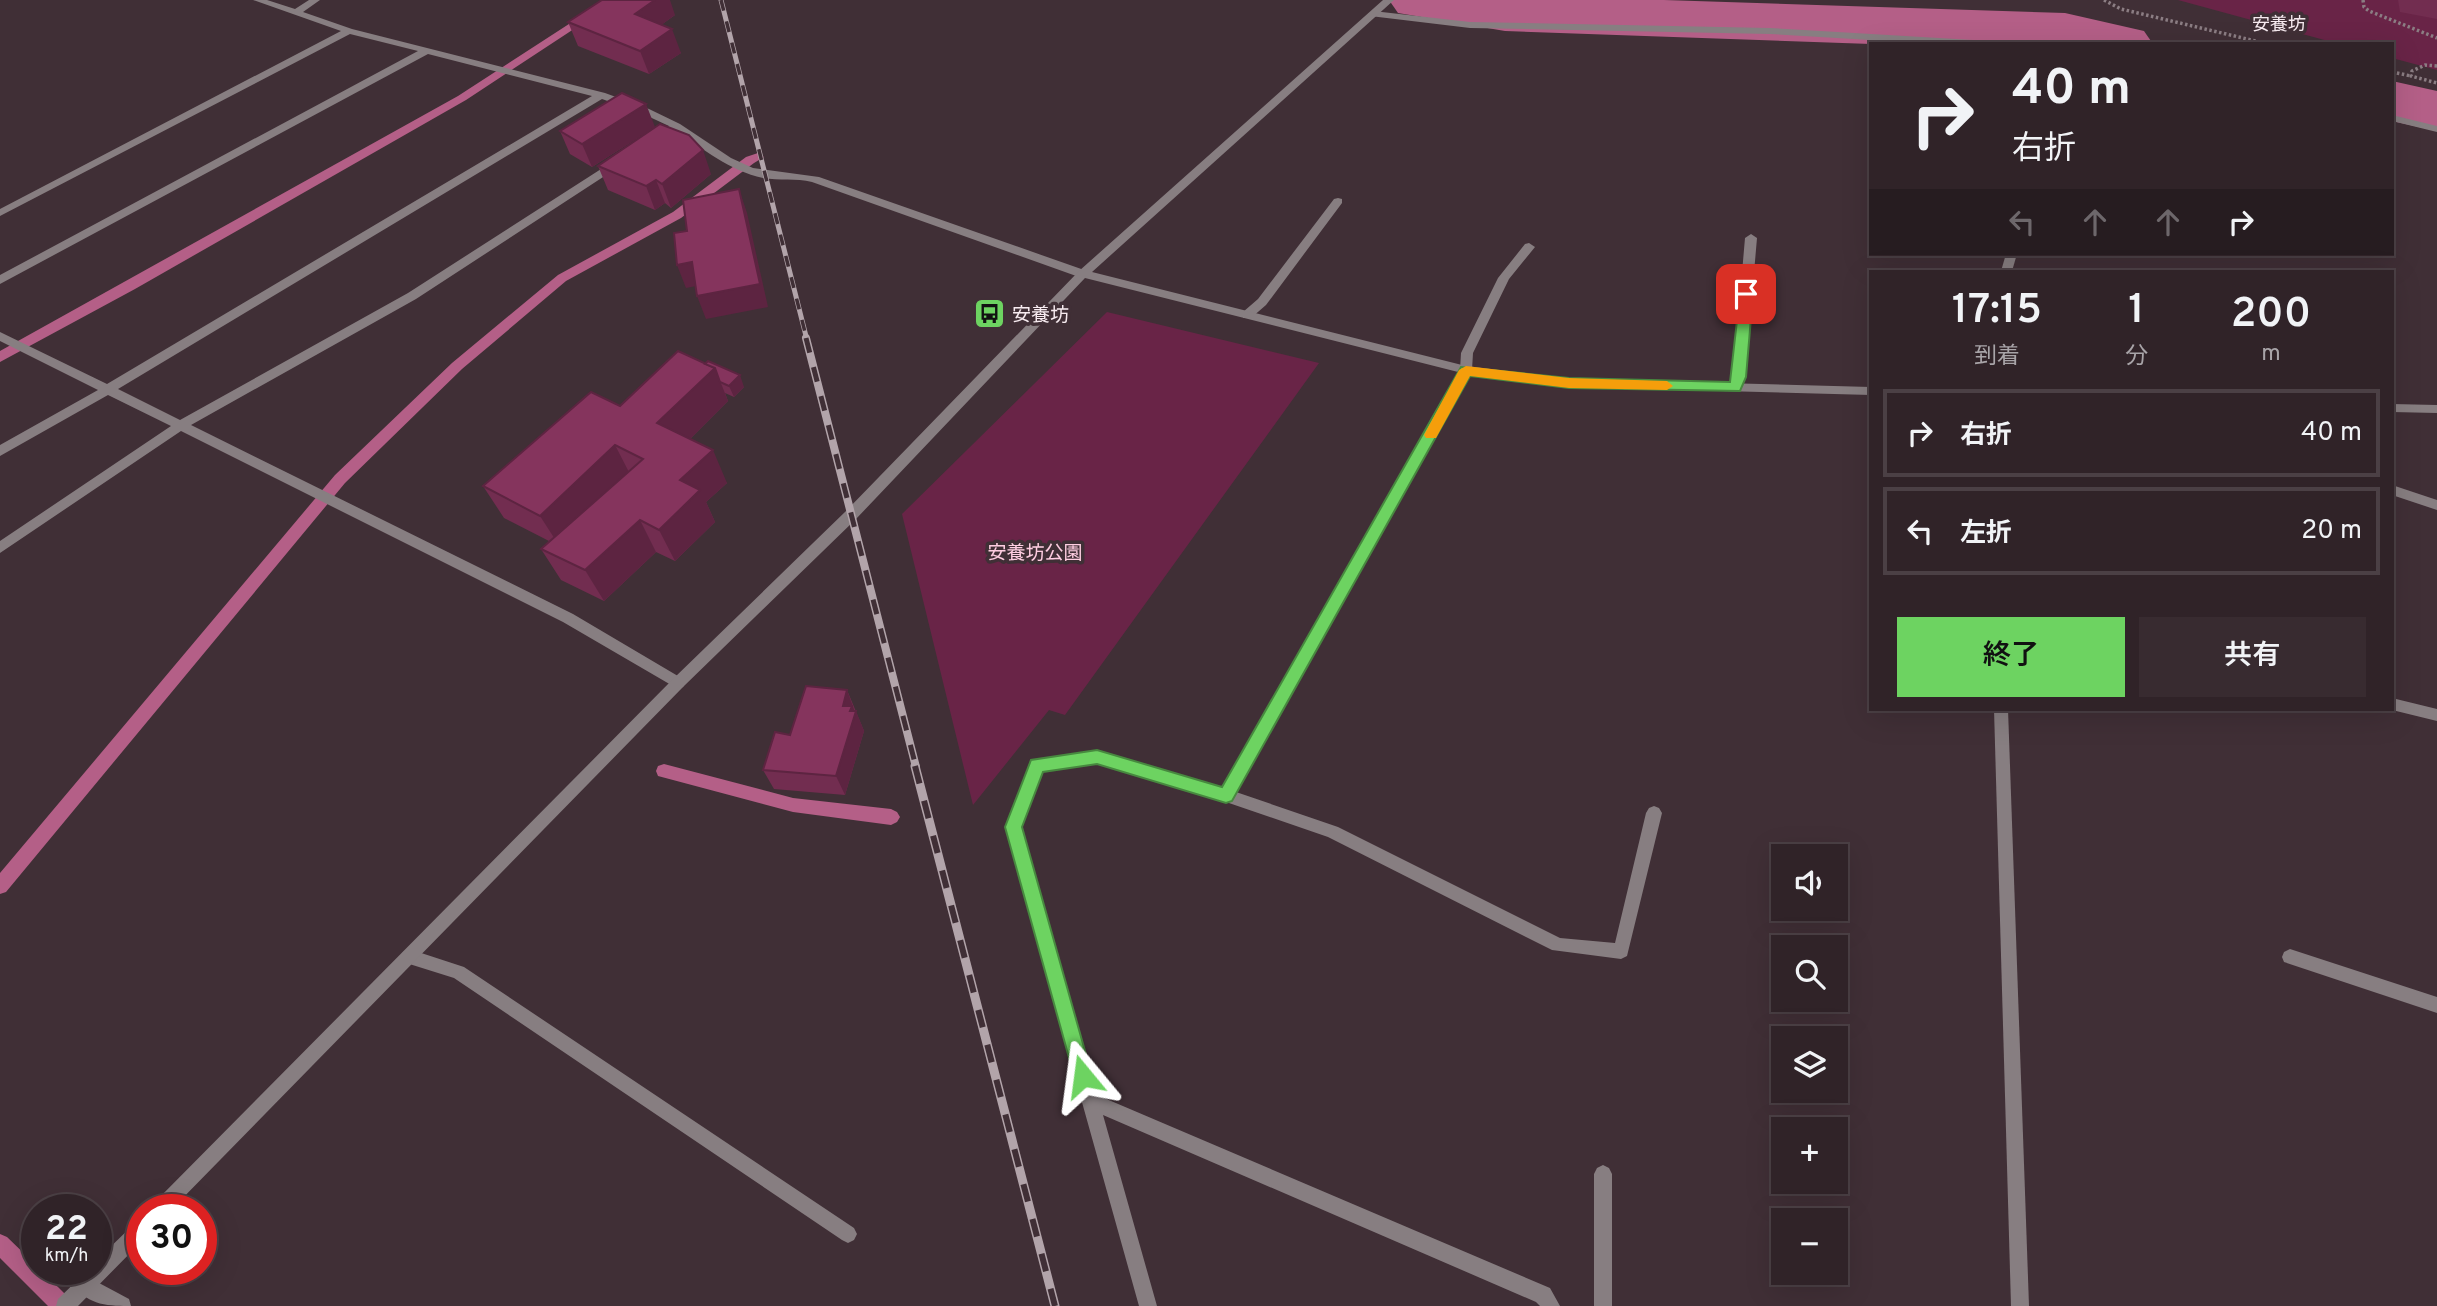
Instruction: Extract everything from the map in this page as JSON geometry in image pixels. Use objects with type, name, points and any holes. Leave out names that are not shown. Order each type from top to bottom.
[{"type":"street","points":[[258,0],[349,31],[492,65],[520,76],[601,95],[676,126],[742,169],[766,175],[801,175],[816,179],[1083,274],[1466,370],[1569,383],[1869,391]]},
{"type":"street","points":[[296,13],[315,0]]},
{"type":"street","points":[[175,1194],[678,683],[851,515],[1083,274],[1389,0]]},
{"type":"street","points":[[1373,14],[1470,25],[1770,31],[1956,42]]},
{"type":"street","points":[[0,213],[349,31]]},
{"type":"street","points":[[0,280],[426,51]]},
{"type":"street","points":[[0,451],[601,95]]},
{"type":"street","points":[[2394,118],[2437,129]]},
{"type":"street","points":[[645,146],[676,126]]},
{"type":"street","points":[[0,548],[180,426],[412,296],[621,161]]},
{"type":"street","points":[[1247,315],[1262,302],[1338,201]]},
{"type":"street","points":[[1735,387],[1739,377],[1751,238]]},
{"type":"street","points":[[1226,796],[1466,370],[1467,354],[1504,278],[1529,247]]},
{"type":"street","points":[[2,338],[568,618],[678,683]]},
{"type":"street","points":[[2394,408],[2437,410]]},
{"type":"street","points":[[2394,492],[2437,505]]},
{"type":"street","points":[[2394,704],[2437,715]]},
{"type":"street","points":[[2001,711],[2020,1306]]},
{"type":"street","points":[[1148,1306],[1013,827],[1037,765],[1097,757],[1226,796],[1333,832],[1558,945],[1621,951],[1654,813]]},
{"type":"street","points":[[409,957],[458,972],[848,1234]]},
{"type":"street","points":[[2290,957],[2437,1005]]},
{"type":"street","points":[[1090,1100],[1543,1295],[1550,1306]]},
{"type":"street","points":[[1603,1174],[1603,1306]]},
{"type":"street","points":[[112,1259],[126,1244]]},
{"type":"street","points":[[65,1306],[86,1285],[122,1306]]},
{"type":"path","points":[[2104,0],[2132,12],[2260,42]]},
{"type":"path","points":[[2362,0],[2369,12],[2437,38]]},
{"type":"path","points":[[2410,76],[2413,71],[2425,65],[2437,66]]},
{"type":"path","points":[[2394,72],[2437,83]]},
{"type":"green space","points":[[2178,0],[2437,0],[2437,70],[2394,59],[2394,42],[2332,42]]},
{"type":"green space","name":"安養坊公園","points":[[1107,312],[1319,363],[1065,715],[1049,710],[973,805],[902,514]]},
{"type":"building","points":[[602,0],[655,0],[635,14],[672,29],[640,51],[568,22]]},
{"type":"building","points":[[622,93],[646,104],[582,144],[560,131]]},
{"type":"building","points":[[660,124],[689,135],[703,150],[662,184],[656,180],[646,186],[598,166]]},
{"type":"building","points":[[739,189],[760,284],[697,296],[692,262],[677,265],[674,233],[687,231],[683,200]]},
{"type":"building","points":[[678,351],[715,368],[657,423],[713,450],[680,480],[700,490],[659,530],[640,520],[585,570],[541,549],[643,459],[615,445],[540,516],[483,486],[591,392],[620,406]]},
{"type":"building","points":[[708,361],[740,375],[729,386],[720,382],[715,368],[705,364]]},
{"type":"building","points":[[806,686],[847,690],[843,706],[852,706],[850,711],[856,711],[836,776],[763,770],[775,732],[790,735]]},
{"type":"waterway","points":[[0,357],[462,98],[613,0]]},
{"type":"waterway","points":[[1419,0],[1505,13],[2065,32],[2112,42]]},
{"type":"waterway","points":[[2394,101],[2437,111]]},
{"type":"waterway","points":[[0,886],[340,479],[457,366],[562,278],[677,215],[750,160],[758,157]]},
{"type":"waterway","points":[[664,771],[793,805],[891,817]]},
{"type":"waterway","points":[[0,1244],[63,1306]]},
{"type":"railway","points":[[721,0],[807,340]]},
{"type":"railway","points":[[806,338],[916,767]]},
{"type":"railway","points":[[915,766],[1055,1306]]},
{"type":"slow traffic","points":[[1431,435],[1466,370],[1569,383],[1667,386]]},
{"type":"place","name":"安養坊","points":[[989,314]]},
{"type":"district","name":"安養坊","points":[[2279,24]]},
{"type":"route","points":[[1083,1076],[1013,827],[1037,765],[1097,757],[1226,796],[1466,370],[1569,383],[1735,387],[1739,377],[1746,294]]}]
